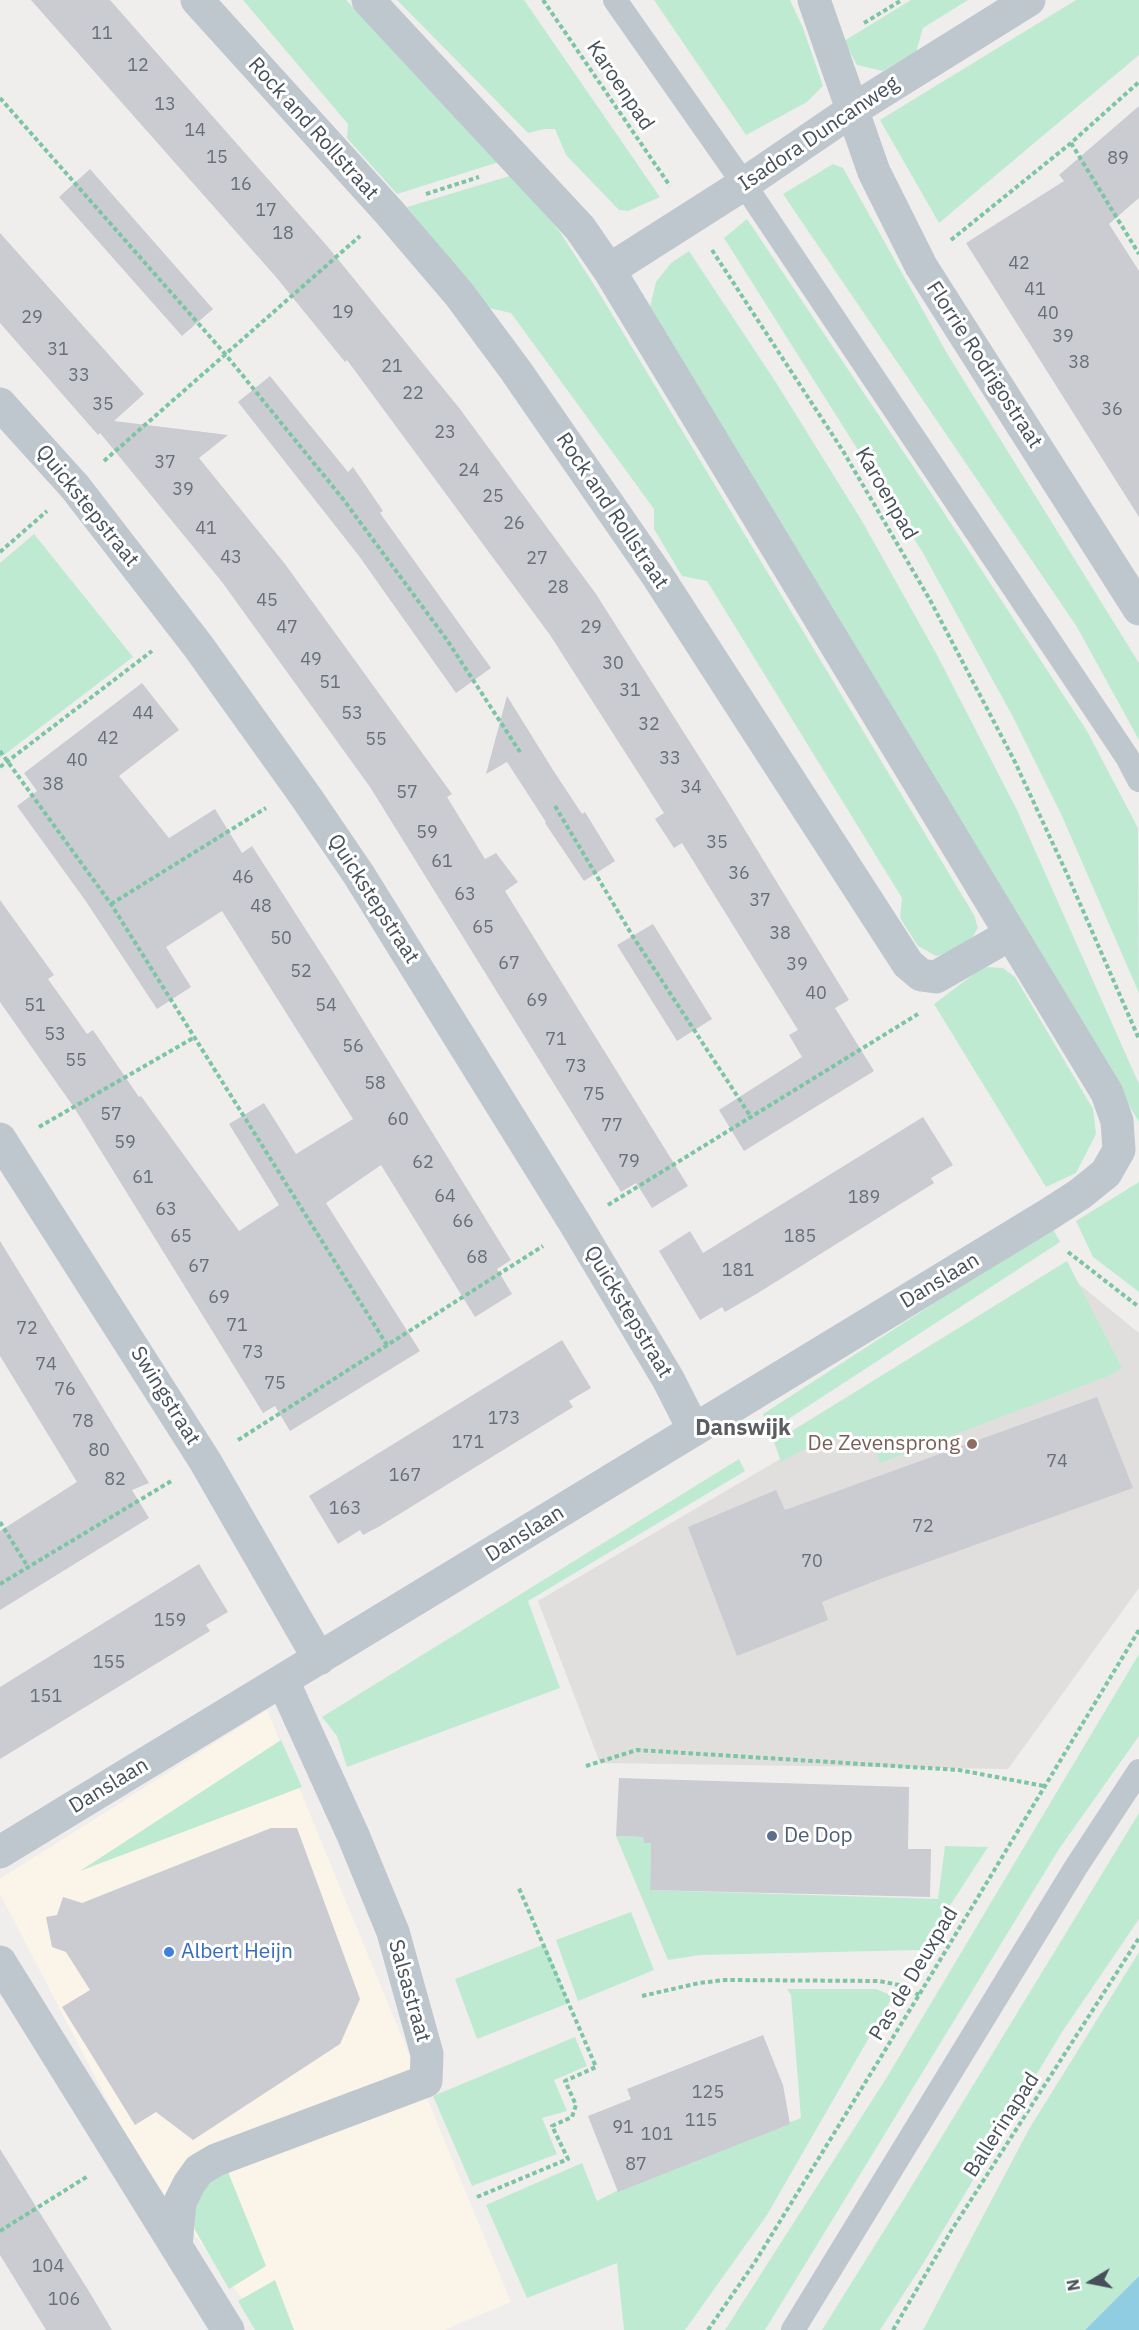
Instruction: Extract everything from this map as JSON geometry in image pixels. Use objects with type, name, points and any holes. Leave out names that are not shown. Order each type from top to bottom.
[{"type":"street","name":"Rock and Rollstraat","points":[[197,0],[389,212],[459,294],[516,371],[657,575],[908,964],[921,975],[936,977],[1011,934]]},
{"type":"street","points":[[368,0],[580,228],[609,270],[1011,934]]},
{"type":"street","name":"Florrie Rodrigostraat","points":[[814,0],[854,109],[874,172],[921,266],[1139,609]]},
{"type":"street","name":"Isadora Duncanweg","points":[[609,270],[744,184],[854,109],[1029,0]]},
{"type":"street","name":"Quickstepstraat","points":[[0,404],[75,487],[183,626],[300,787],[359,875],[576,1225],[668,1379],[694,1430]]},
{"type":"street","name":"Danslaan","points":[[0,1852],[1049,1214],[1080,1194],[1106,1173],[1119,1150],[1117,1121],[1107,1093],[1011,934]]},
{"type":"street","name":"Swingstraat","points":[[2,1143],[205,1461],[320,1659]]},
{"type":"street","name":"Salsastraat","points":[[144,2193],[199,2170],[216,2160],[426,2080],[427,2054],[393,1932],[353,1835],[283,1681]]},
{"type":"street","points":[[0,1962],[228,2330]]},
{"type":"street","points":[[176,2246],[180,2202],[199,2170]]},
{"type":"lane","points":[[615,0],[744,184],[1121,748],[1139,780]]},
{"type":"lane","points":[[793,2330],[1076,1867],[1139,1771]]},
{"type":"path","name":"Karoenpad","points":[[543,0],[691,218],[843,451],[930,600],[1014,760],[1067,874],[1139,1040]]},
{"type":"path","points":[[921,266],[1071,143],[1139,82]]},
{"type":"path","points":[[0,98],[226,355],[343,499],[447,640],[520,752]]},
{"type":"path","points":[[1071,143],[1139,254]]},
{"type":"path","points":[[415,197],[489,174]]},
{"type":"path","points":[[0,552],[368,230]]},
{"type":"path","points":[[0,767],[183,626]]},
{"type":"path","points":[[0,751],[111,904],[387,1345]]},
{"type":"path","points":[[111,904],[300,787]]},
{"type":"path","points":[[555,806],[632,935],[751,1117]]},
{"type":"path","points":[[0,1584],[205,1461],[576,1225],[921,1012]]},
{"type":"path","points":[[2,1143],[195,1037]]},
{"type":"path","points":[[1068,1252],[1139,1307]]},
{"type":"path","points":[[0,1522],[28,1567]]},
{"type":"path","name":"Pas de Deuxpad","points":[[708,2330],[755,2262],[1139,1630]]},
{"type":"path","points":[[586,1766],[637,1750],[959,1770],[1044,1786]]},
{"type":"path","points":[[477,2197],[568,2159],[552,2127],[572,2117],[576,2105],[565,2080],[596,2067],[518,1886]]},
{"type":"path","name":"Ballerinapad","points":[[893,2330],[951,2231],[1139,1938]]},
{"type":"path","points":[[642,1996],[699,1983],[725,1980],[879,1982],[899,1985],[919,1995]]},
{"type":"path","points":[[0,2231],[120,2156]]},
{"type":"shaded area","name":"De Zevensprong","points":[[1079,1284],[1139,1333],[1139,1588],[1008,1769],[600,1763],[538,1601]]},
{"type":"shaded area","points":[[267,1710],[511,2302],[444,2330],[266,2330],[139,2161],[0,1894],[0,1879]]},
{"type":"green space","points":[[243,0],[346,0],[481,138],[499,162],[397,194],[347,138],[348,124]]},
{"type":"green space","points":[[397,0],[524,0],[660,197],[628,211],[619,210],[566,155],[555,129],[528,133]]},
{"type":"green space","points":[[654,0],[790,0],[803,28],[823,86],[807,102],[746,135]]},
{"type":"green space","points":[[911,0],[968,0],[923,28],[916,52],[883,71],[857,65],[844,41]]},
{"type":"green space","points":[[1076,0],[1139,0],[1139,55],[939,223],[880,120]]},
{"type":"green space","points":[[833,164],[843,168],[948,355],[1139,663],[1139,740],[1077,627],[783,194]]},
{"type":"green space","points":[[513,175],[560,232],[598,291],[974,915],[978,928],[970,941],[955,953],[936,956],[918,946],[900,918],[902,898],[707,581],[682,576],[654,529],[654,509],[511,313],[489,308],[407,207]]},
{"type":"green space","points":[[747,219],[1087,731],[1138,828],[1139,993],[1062,816],[1013,717],[923,553],[724,238]]},
{"type":"green space","points":[[689,251],[777,384],[862,521],[936,653],[1017,810],[1139,1084],[1139,1122],[650,307],[656,282],[671,263]]},
{"type":"green space","points":[[34,534],[133,657],[0,758],[0,563]]},
{"type":"green space","points":[[987,967],[1003,968],[1015,977],[1093,1109],[1096,1134],[1076,1173],[1046,1187],[934,1004]]},
{"type":"green space","points":[[1139,1182],[1139,1292],[1093,1257],[1076,1221]]},
{"type":"green space","points":[[1052,1227],[1060,1242],[770,1431],[763,1414]]},
{"type":"green space","points":[[1067,1261],[1122,1368],[1106,1377],[880,1463],[873,1446],[859,1438],[824,1438],[781,1462],[774,1442]]},
{"type":"green space","points":[[739,1459],[745,1471],[528,1601],[560,1688],[347,1767],[337,1736],[322,1717]]},
{"type":"green space","points":[[1139,1654],[1139,1736],[1059,1849],[765,2330],[725,2330],[887,2077]]},
{"type":"green space","points":[[281,1740],[302,1787],[80,1871]]},
{"type":"green space","points":[[1139,1813],[1139,1919],[1062,2032],[921,2267],[880,2330],[822,2330],[905,2197]]},
{"type":"green space","points":[[616,1836],[643,1837],[644,1843],[651,1843],[650,1890],[938,1899],[945,1846],[988,1847],[921,1950],[700,1955],[668,1960]]},
{"type":"green space","points":[[631,1912],[654,1970],[578,2001],[556,1940]]},
{"type":"green space","points":[[545,1944],[569,2003],[477,2039],[455,1979]]},
{"type":"green space","points":[[1139,1952],[1139,2276],[1085,2330],[923,2330],[1029,2129]]},
{"type":"green space","points":[[787,1989],[876,1989],[893,1996],[767,2215],[685,2330],[624,2330],[617,2263],[527,2298],[486,2205],[582,2163],[597,2201],[630,2184],[801,2118],[791,1995]]},
{"type":"green space","points":[[575,2037],[587,2066],[554,2080],[567,2111],[542,2118],[557,2154],[472,2186],[433,2096]]},
{"type":"green space","points":[[228,2172],[266,2266],[229,2289],[195,2230],[190,2202],[199,2188]]},
{"type":"green space","points":[[275,2280],[294,2330],[255,2330],[238,2301]]},
{"type":"water","points":[[1139,2276],[1139,2330],[1085,2330]]},
{"type":"building","points":[[31,0],[110,0],[328,247],[460,409],[596,594],[726,799],[849,1000],[835,1008],[874,1071],[744,1151],[719,1110],[802,1057],[789,1035],[798,1030],[682,843],[674,848],[655,819],[664,813],[550,635],[347,360],[345,362],[276,277]]},
{"type":"building","points":[[1139,106],[1139,198],[1109,224],[1139,271],[1139,517],[966,243],[1064,181],[1059,175]]},
{"type":"building","points":[[90,169],[213,309],[182,336],[59,197]]},
{"type":"building","points":[[0,233],[144,394],[114,421],[228,435],[199,458],[285,564],[452,794],[447,797],[485,859],[496,853],[518,882],[505,891],[688,1186],[652,1208],[636,1183],[621,1192],[370,787],[222,582],[100,433],[98,435],[0,323]]},
{"type":"building","points":[[270,376],[348,472],[353,467],[383,511],[380,513],[491,668],[456,693],[359,556],[238,402]]},
{"type":"building","points":[[142,683],[179,730],[119,776],[169,838],[215,809],[242,853],[252,846],[337,978],[511,1260],[497,1269],[512,1294],[475,1317],[381,1165],[326,1203],[420,1351],[290,1431],[275,1406],[263,1413],[75,1109],[0,1002],[0,900],[54,975],[48,979],[87,1034],[93,1030],[139,1097],[141,1096],[239,1231],[279,1205],[229,1124],[264,1103],[296,1154],[353,1119],[222,911],[166,947],[191,987],[157,1009],[85,900],[17,806],[37,791],[24,773]]},
{"type":"building","points":[[507,696],[553,770],[582,814],[585,812],[615,861],[584,881],[507,762],[486,774]]},
{"type":"building","points":[[653,924],[712,1019],[677,1041],[617,945]]},
{"type":"building","points":[[923,1117],[953,1165],[931,1178],[934,1183],[758,1293],[725,1312],[722,1307],[700,1320],[659,1251],[690,1231],[703,1253]]},
{"type":"building","points":[[0,1241],[149,1483],[132,1490],[149,1518],[0,1610],[0,1531],[77,1482],[0,1356]]},
{"type":"building","points":[[562,1340],[591,1388],[569,1401],[573,1407],[380,1526],[363,1535],[360,1530],[338,1544],[309,1496]]},
{"type":"building","points":[[1097,1397],[1133,1488],[822,1602],[828,1620],[737,1656],[688,1527],[776,1490],[785,1510]]},
{"type":"building","points":[[199,1564],[228,1612],[206,1625],[210,1631],[0,1759],[0,1687]]},
{"type":"building","points":[[619,1778],[909,1787],[908,1849],[931,1849],[930,1897],[650,1890],[651,1843],[644,1843],[643,1837],[616,1836]]},
{"type":"building","points":[[271,1828],[297,1828],[360,1999],[340,2044],[193,2140],[156,2112],[135,2125],[62,2007],[90,1990],[66,1952],[52,1947],[46,1917],[57,1915],[63,1897],[82,1903]]},
{"type":"building","points":[[763,2035],[783,2085],[790,2124],[618,2192],[588,2116],[631,2099],[627,2089]]},
{"type":"building","points":[[0,2149],[112,2330],[46,2330],[0,2255]]},
{"type":"place","name":"De Zevensprong","points":[[972,1444]]},
{"type":"place","name":"De Dop","points":[[772,1836]]},
{"type":"place","name":"Albert Heijn","points":[[169,1952]]},
{"type":"district","name":"Danswijk","points":[[743,1429]]}]
